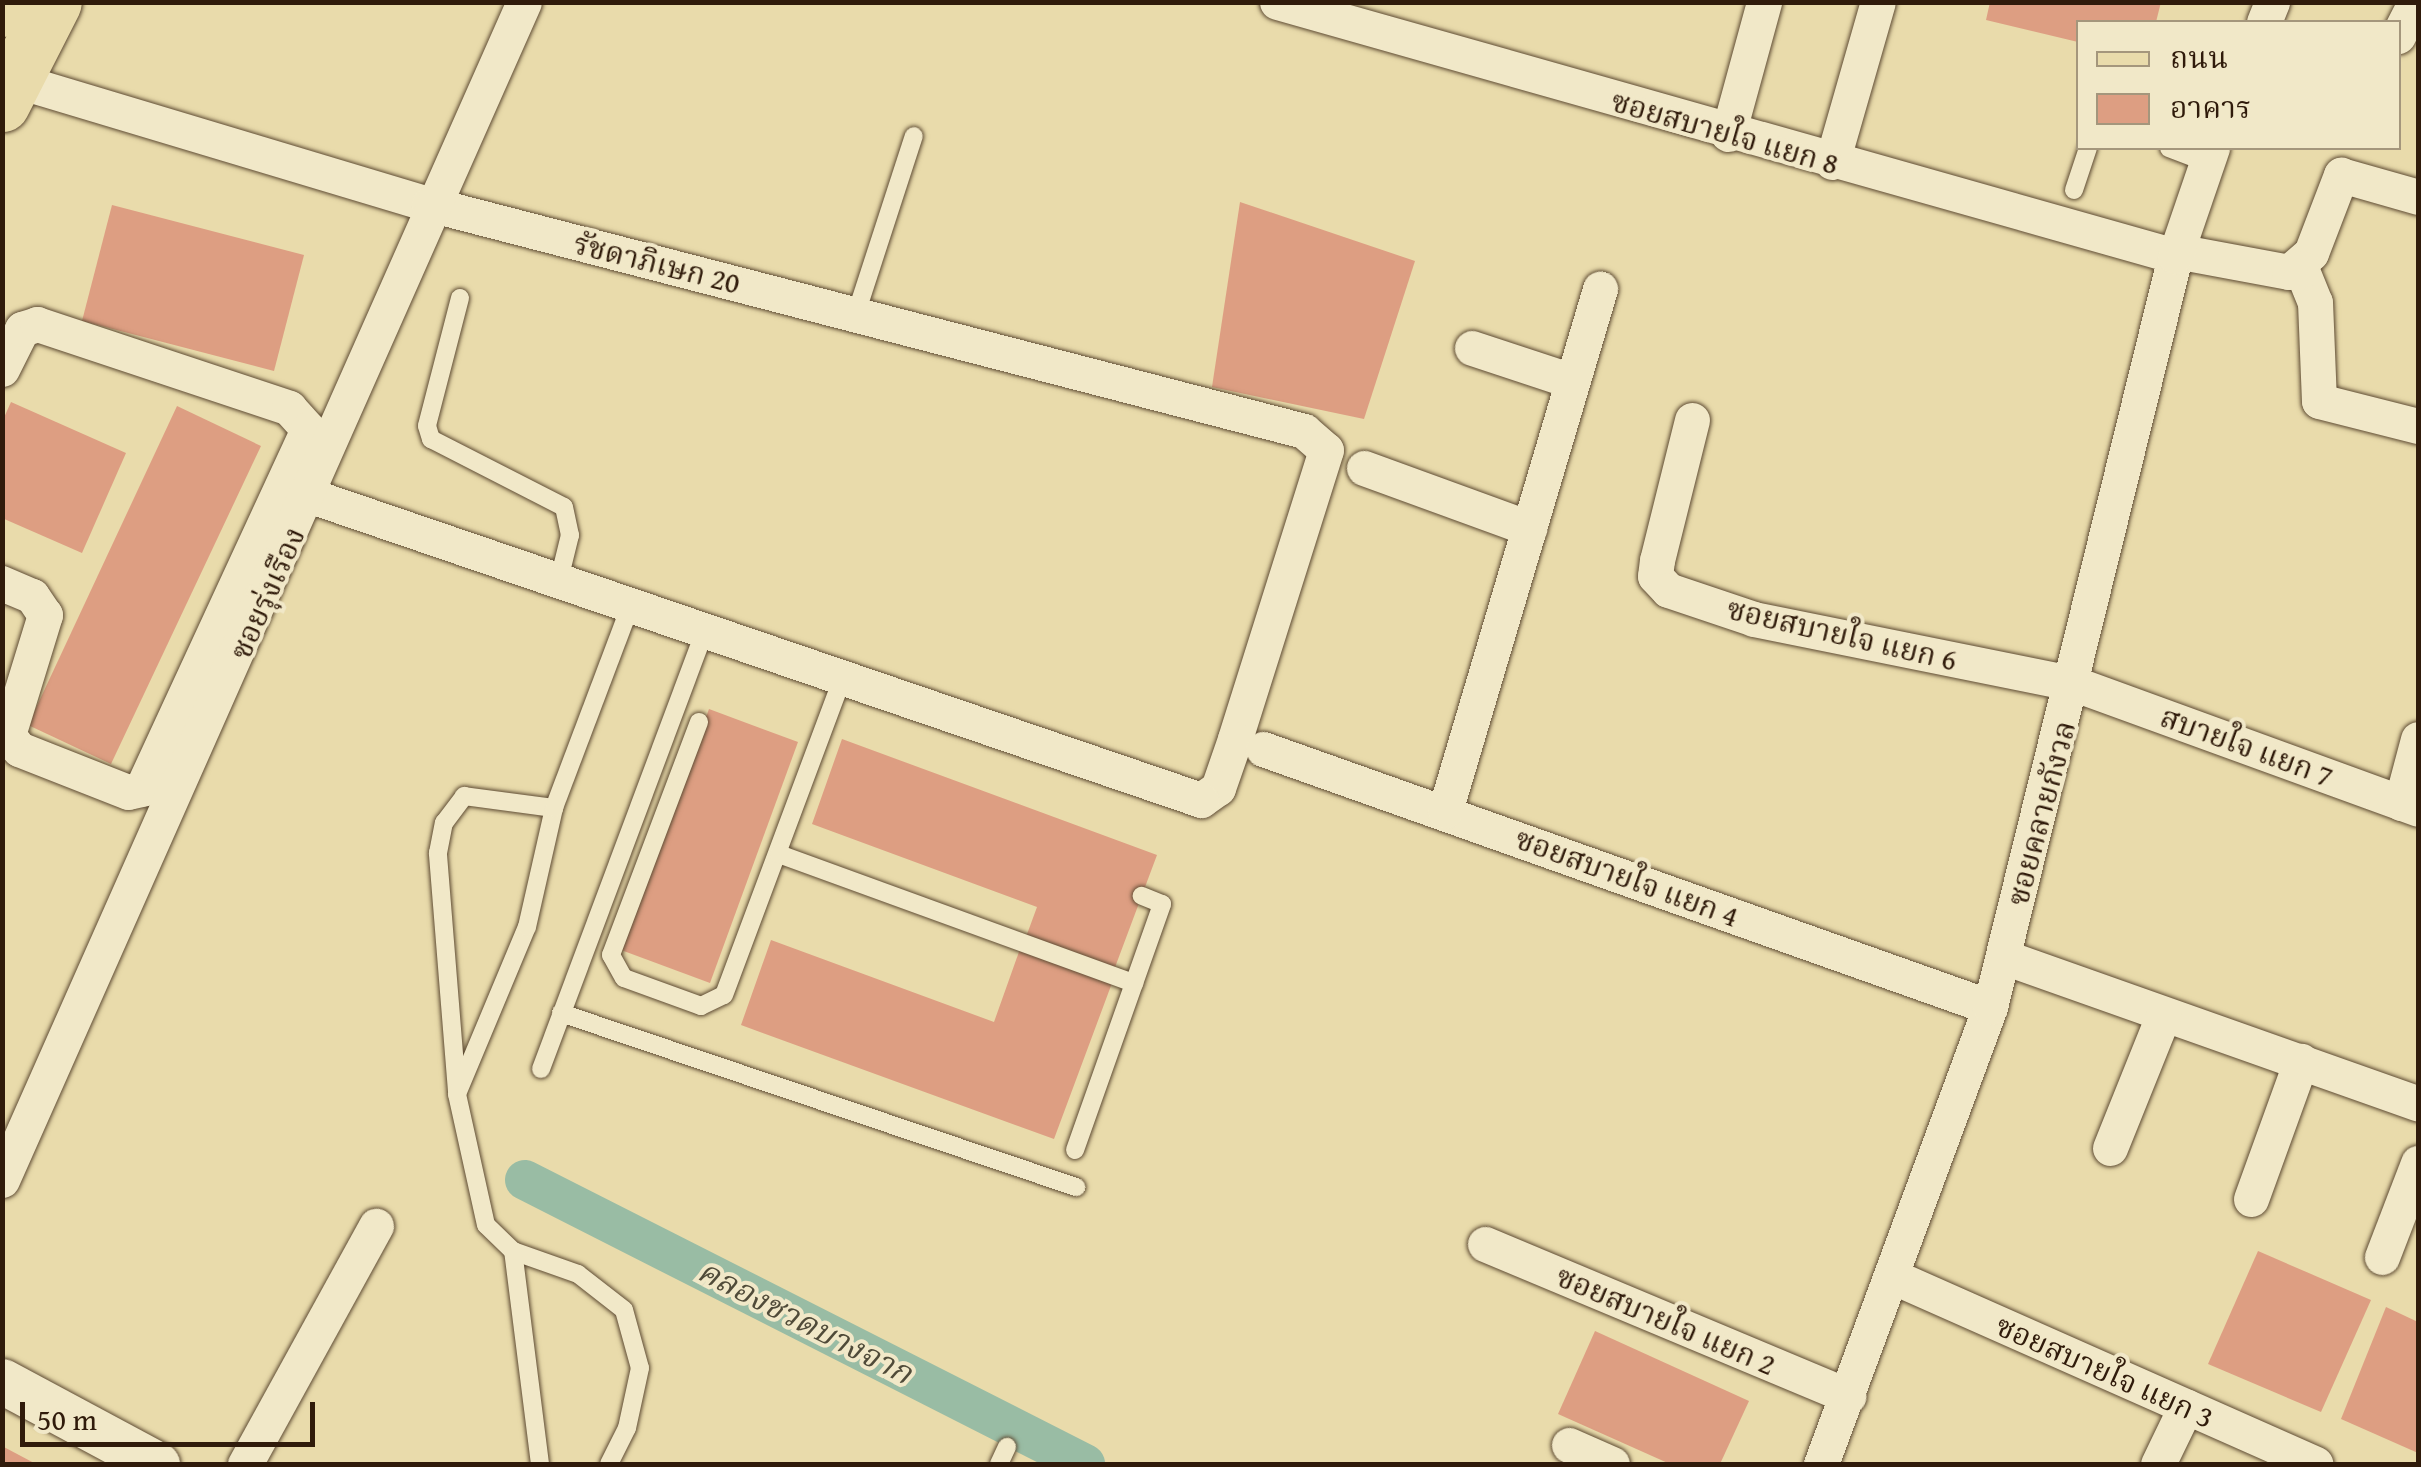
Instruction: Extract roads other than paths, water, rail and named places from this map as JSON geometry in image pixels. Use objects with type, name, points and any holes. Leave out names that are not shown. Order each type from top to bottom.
[{"type":"main road","points":[[2,10],[6,2]]},
{"type":"main road","points":[[8,92],[54,2]]},
{"type":"street","name":"ซอยรุ่งเรือง","points":[[2,1180],[310,496],[429,204],[524,2]]},
{"type":"street","name":"ซอยสบายใจ แยก 8","points":[[1277,2],[1728,134],[2175,254],[2268,273],[2301,268]]},
{"type":"street","points":[[1728,134],[1764,2]]},
{"type":"street","points":[[1832,162],[1878,2]]},
{"type":"street","points":[[2401,30],[2414,2]]},
{"type":"street","name":"รัชดาภิเษก 20","points":[[8,92],[1319,438],[1326,466],[1210,797],[1191,800],[841,682]]},
{"type":"street","name":"ซอยคลายกังวล","points":[[1821,1464],[1894,1277],[1990,1007],[2075,684],[2175,254],[2209,155]]},
{"type":"street","points":[[2418,197],[2347,161],[2301,268],[2315,302],[2320,401],[2418,426]]},
{"type":"street","points":[[1444,811],[1600,289]]},
{"type":"street","points":[[2,369],[22,330],[37,324],[289,408],[308,429],[142,789],[128,792],[19,749],[8,735],[45,615],[32,596],[2,583]]},
{"type":"street","points":[[1472,348],[1572,381]]},
{"type":"street","name":"ซอยสบายใจ แยก 6","points":[[1692,420],[1657,560],[1655,576],[1668,590],[1754,619],[2075,684]]},
{"type":"street","points":[[1364,468],[1529,528]]},
{"type":"street","points":[[310,496],[841,682]]},
{"type":"street","name":"สบายใจ แยก 7","points":[[2075,684],[2410,806]]},
{"type":"street","points":[[2410,806],[2418,739]]},
{"type":"street","name":"ซอยสบายใจ แยก 4","points":[[1264,750],[1990,1007]]},
{"type":"street","points":[[2004,957],[2418,1104]]},
{"type":"street","points":[[2110,1148],[2164,1014]]},
{"type":"street","points":[[2251,1199],[2302,1061]]},
{"type":"street","points":[[2382,1257],[2418,1163]]},
{"type":"street","points":[[246,1464],[376,1226]]},
{"type":"street","name":"ซอยสบายใจ แยก 2","points":[[1485,1244],[1848,1396]]},
{"type":"street","name":"ซอยสบายใจ แยก 3","points":[[1894,1277],[2316,1464]]},
{"type":"street","points":[[2,1381],[158,1464]]},
{"type":"street","points":[[2158,1464],[2186,1406]]},
{"type":"street","points":[[1570,1445],[1612,1464]]},
{"type":"lane","points":[[856,314],[914,136]]},
{"type":"lane","points":[[2074,190],[2087,150]]},
{"type":"lane","points":[[2180,150],[2209,155]]},
{"type":"lane","points":[[460,298],[427,426],[430,439],[564,507],[570,536],[558,584]]},
{"type":"lane","points":[[457,1094],[527,927],[554,808],[629,610]]},
{"type":"lane","points":[[542,1068],[703,636]]},
{"type":"lane","points":[[699,722],[611,955],[613,968],[714,1006],[778,854],[817,779],[841,682]]},
{"type":"lane","points":[[554,808],[464,796],[444,823],[438,853],[457,1094],[486,1225],[513,1251],[578,1274],[624,1310],[640,1368],[627,1428],[608,1464]]},
{"type":"lane","points":[[778,854],[1134,983]]},
{"type":"lane","points":[[1074,1150],[1162,904],[1142,896]]},
{"type":"lane","points":[[560,1013],[1076,1187]]},
{"type":"lane","points":[[513,1251],[540,1464]]},
{"type":"waterway","name":"คลองชวดบางจาก","points":[[525,1180],[1085,1464]]}]
